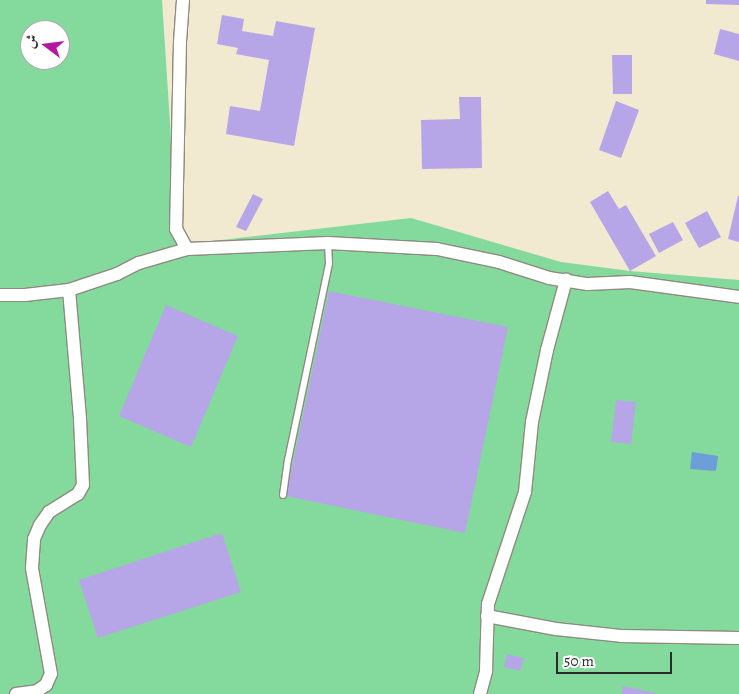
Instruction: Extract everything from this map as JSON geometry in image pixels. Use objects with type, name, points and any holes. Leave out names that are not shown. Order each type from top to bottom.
[{"type":"street","points":[[183,0],[180,42],[176,229],[187,249]]},
{"type":"street","points":[[0,295],[26,296],[69,290],[117,274],[139,263],[187,249],[328,243],[437,249],[588,284],[630,282],[739,297]]},
{"type":"street","points":[[480,694],[486,671],[487,616],[492,585],[524,492],[532,422],[547,350],[566,280]]},
{"type":"street","points":[[16,694],[37,691],[46,685],[50,674],[32,568],[34,539],[40,525],[49,512],[78,494],[83,485],[81,436],[69,290]]},
{"type":"street","points":[[487,616],[556,629],[630,637],[739,638]]},
{"type":"lane","points":[[284,495],[288,460],[329,263],[328,243]]},
{"type":"green space","points":[[0,0],[162,0],[178,245],[411,218],[561,262],[630,271],[739,280],[739,694],[0,694]]},
{"type":"water","points":[[692,452],[718,456],[716,471],[690,469]]},
{"type":"building","points":[[706,0],[739,0],[739,5],[706,4]]},
{"type":"building","points":[[222,15],[244,19],[242,31],[273,36],[276,21],[315,28],[294,146],[226,134],[230,106],[260,111],[269,60],[236,54],[238,48],[217,44]]},
{"type":"building","points":[[720,29],[739,34],[739,61],[714,54]]},
{"type":"building","points":[[612,55],[632,55],[632,94],[613,94]]},
{"type":"building","points":[[459,97],[481,97],[482,168],[422,169],[421,120],[460,119]]},
{"type":"building","points":[[616,101],[639,110],[621,158],[599,150]]},
{"type":"building","points":[[608,191],[619,209],[626,205],[656,256],[630,271],[590,202]]},
{"type":"building","points":[[253,194],[263,199],[246,231],[236,227]]},
{"type":"building","points":[[739,196],[739,242],[728,239]]},
{"type":"building","points":[[707,211],[721,237],[699,248],[685,223]]},
{"type":"building","points":[[673,222],[683,240],[659,253],[649,234]]},
{"type":"building","points":[[329,291],[508,327],[465,533],[286,496]]},
{"type":"building","points":[[166,305],[238,336],[191,447],[119,416]]},
{"type":"building","points":[[616,400],[636,402],[631,444],[611,442]]},
{"type":"building","points":[[222,533],[241,592],[98,638],[79,580]]},
{"type":"building","points":[[507,654],[524,658],[520,671],[504,667]]},
{"type":"building","points":[[623,686],[655,693],[655,694],[621,694]]}]
